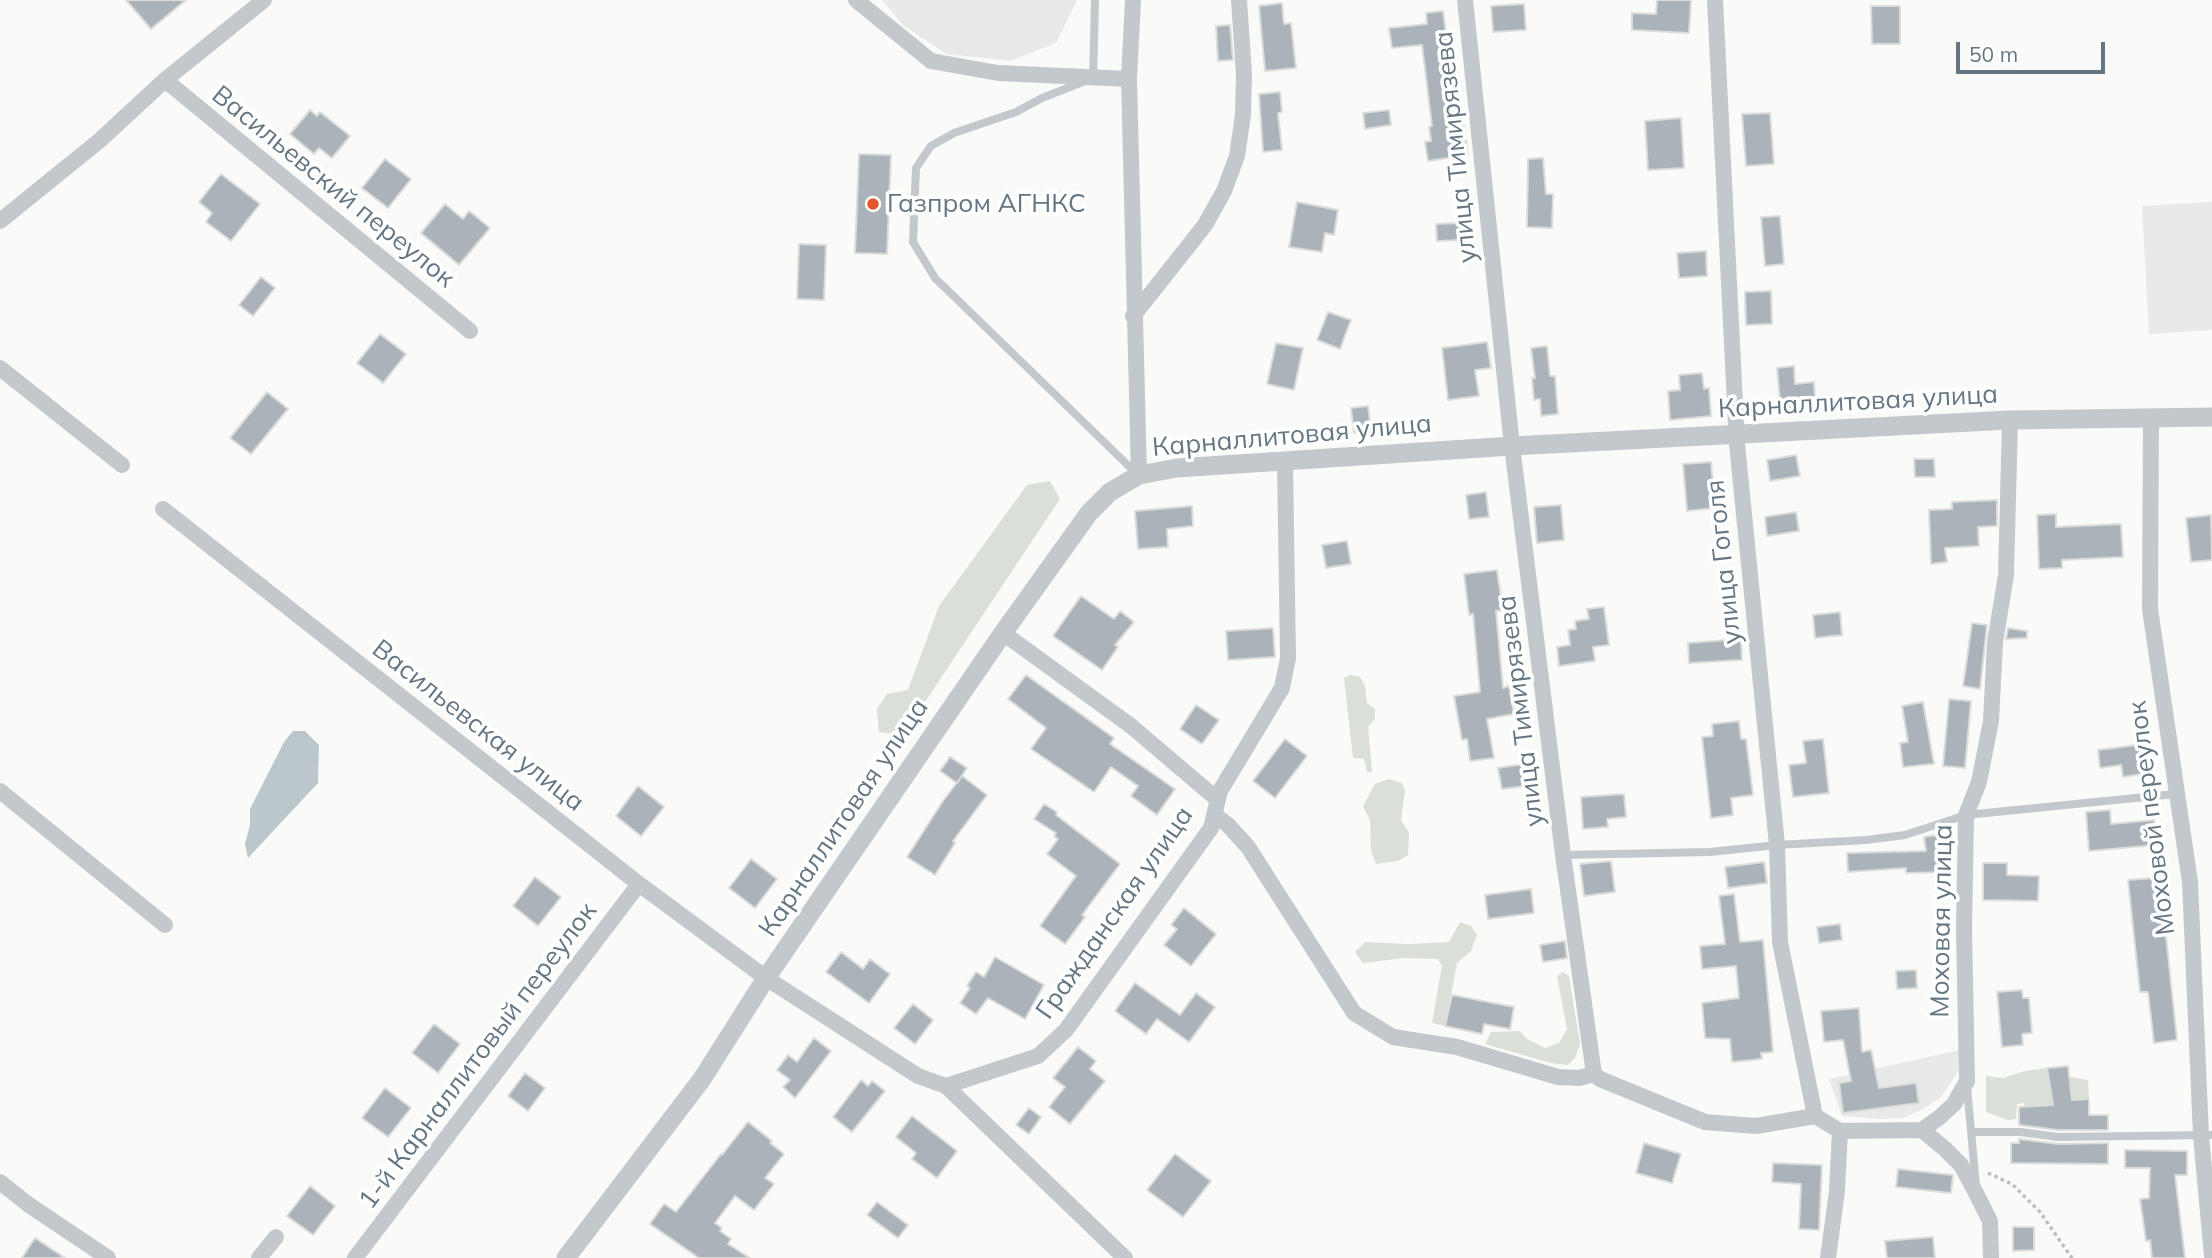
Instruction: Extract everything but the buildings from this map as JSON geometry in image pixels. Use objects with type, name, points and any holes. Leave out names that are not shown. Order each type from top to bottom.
[{"type":"street","points":[[0,222],[99,141],[165,80],[264,0]]},
{"type":"street","points":[[1132,0],[1129,79],[1139,475]]},
{"type":"street","points":[[1133,316],[1205,225],[1224,191],[1237,156],[1243,116],[1244,74],[1238,0]]},
{"type":"street","name":"улица Тимирязева","points":[[1465,0],[1512,446],[1563,855],[1594,1074]]},
{"type":"street","name":"улица Гоголя","points":[[1716,0],[1737,435],[1777,845],[1780,943],[1815,1116]]},
{"type":"street","points":[[863,2],[931,61],[998,73],[1129,79]]},
{"type":"street","name":"Васильевский переулок","points":[[165,80],[470,331]]},
{"type":"street","points":[[0,368],[122,465]]},
{"type":"street","name":"Моховой переулок","points":[[2151,417],[2150,609],[2190,882],[2212,1256]]},
{"type":"street","name":"Карналлитовая улица","points":[[566,1258],[702,1079],[766,978],[1003,633],[1089,513],[1110,492],[1139,475],[1177,468],[1512,446],[2010,420],[2212,417]]},
{"type":"street","name":"Моховая улица","points":[[1966,1081],[1966,816],[1979,782],[1991,720],[1995,642],[2006,575],[2010,420]]},
{"type":"street","name":"Гражданская улица","points":[[946,1086],[1038,1056],[1066,1030],[1212,828],[1220,791],[1282,688],[1289,658],[1285,461]]},
{"type":"street","name":"Васильевская улица","points":[[163,509],[639,884],[766,978]]},
{"type":"street","points":[[1003,633],[1132,726],[1216,808],[1248,847],[1354,1013],[1393,1037],[1457,1047],[1558,1077],[1580,1078],[1594,1074],[1600,1079],[1705,1122],[1756,1126],[1815,1116],[1840,1131],[1922,1130],[1954,1104],[1966,1081]]},
{"type":"street","points":[[0,791],[164,925]]},
{"type":"street","name":"1-й Карналлитовый переулок","points":[[355,1258],[639,884]]},
{"type":"street","points":[[766,978],[918,1076],[946,1086],[1125,1258]]},
{"type":"street","points":[[1922,1130],[1961,1165],[1990,1221],[1991,1258]]},
{"type":"street","points":[[1828,1258],[1837,1191],[1840,1131]]},
{"type":"street","points":[[0,1182],[29,1205],[108,1258]]},
{"type":"street","points":[[259,1258],[276,1237]]},
{"type":"lane","points":[[1095,0],[1093,78],[1042,98],[1016,112],[954,133],[931,146],[915,168],[914,242],[935,278],[1139,475]]},
{"type":"lane","points":[[1563,855],[1710,852],[1866,840],[1905,835],[1966,816],[2175,794]]},
{"type":"lane","points":[[1966,1081],[1973,1132],[1976,1193]]},
{"type":"lane","points":[[1973,1132],[2020,1132],[2058,1138],[2206,1135]]},
{"type":"path","points":[[1976,1168],[2012,1184],[2040,1212],[2072,1258]]},
{"type":"shaded area","points":[[882,0],[1077,0],[1056,43],[1011,61],[946,54],[903,25]]},
{"type":"shaded area","points":[[2212,202],[2212,330],[2149,334],[2142,206]]},
{"type":"shaded area","points":[[1050,481],[1060,499],[903,735],[879,732],[877,709],[887,694],[908,690],[939,606],[1027,485]]},
{"type":"shaded area","points":[[1350,675],[1360,677],[1365,686],[1367,703],[1375,709],[1375,719],[1368,727],[1372,772],[1367,772],[1364,759],[1353,758],[1344,678]]},
{"type":"shaded area","points":[[293,731],[305,731],[319,745],[318,783],[248,858],[245,844],[250,825],[250,809],[284,742]]},
{"type":"shaded area","points":[[1388,779],[1402,783],[1405,791],[1401,820],[1409,833],[1408,855],[1398,861],[1376,864],[1371,851],[1370,820],[1363,806],[1375,784]]},
{"type":"shaded area","points":[[1460,922],[1471,926],[1477,935],[1471,951],[1457,963],[1445,1026],[1432,1023],[1442,966],[1438,959],[1404,958],[1363,963],[1355,952],[1365,942],[1449,942]]},
{"type":"shaded area","points":[[1563,972],[1569,976],[1580,1044],[1575,1058],[1568,1065],[1551,1063],[1485,1044],[1491,1032],[1520,1031],[1527,1039],[1545,1048],[1559,1043],[1567,1029],[1557,976]]},
{"type":"shaded area","points":[[1960,1050],[1958,1072],[1941,1097],[1923,1109],[1903,1118],[1842,1116],[1829,1079]]},
{"type":"shaded area","points":[[2047,1068],[2069,1077],[2088,1080],[2089,1099],[2074,1100],[2074,1106],[2017,1104],[2016,1119],[2008,1120],[1986,1112],[1986,1076],[2003,1078]]},
{"type":"place","name":"Газпром АГНКС","points":[[873,204]]}]
